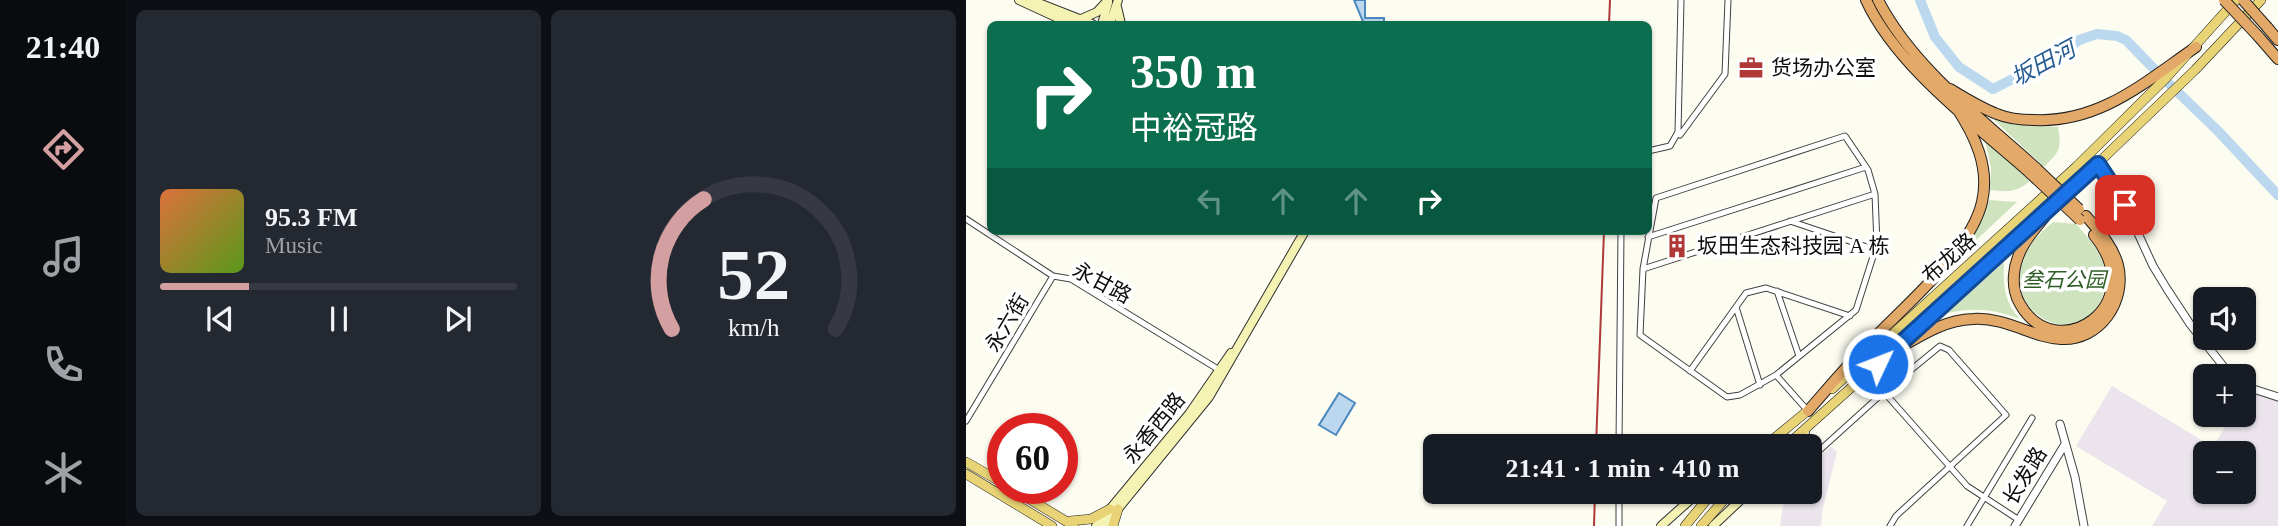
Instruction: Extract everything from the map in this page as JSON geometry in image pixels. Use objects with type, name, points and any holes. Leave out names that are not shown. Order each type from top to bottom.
[{"type":"highway","points":[[1866,0],[1874,17],[1894,44],[1956,107],[2034,171]]},
{"type":"highway","points":[[1878,0],[1909,47],[2112,248],[2121,279],[2112,310],[2105,321],[2092,331],[2062,340],[1991,319],[1959,320],[1941,325],[1889,354]]},
{"type":"highway","points":[[2224,0],[2278,59]]},
{"type":"highway","points":[[2243,0],[2278,40]]},
{"type":"highway","points":[[1950,89],[2000,115],[2018,119],[2073,118],[2117,100],[2196,47]]},
{"type":"highway","points":[[1808,411],[1855,357],[1946,264],[1971,229],[1982,202],[1984,171],[1976,142],[1956,107]]},
{"type":"highway","points":[[2051,209],[2022,248],[2013,278],[2014,289],[2024,312],[2034,322],[2058,330],[2082,327],[2105,309],[2113,283],[2105,253],[2083,218]]},
{"type":"main road","points":[[1019,0],[1072,21]]},
{"type":"main road","points":[[1031,0],[1073,21]]},
{"type":"main road","points":[[2196,47],[2236,0]]},
{"type":"main road","points":[[1077,21],[1113,1]]},
{"type":"main road","points":[[1103,21],[1113,1]]},
{"type":"main road","points":[[1110,21],[1113,1]]},
{"type":"main road","points":[[1113,1],[1120,21]]},
{"type":"main road","name":"布龙路","points":[[1801,434],[2051,209],[2187,79],[2261,1]]},
{"type":"main road","name":"布龙路","points":[[1780,434],[2066,176],[2196,47]]},
{"type":"main road","name":"永香西路","points":[[1096,526],[1193,418],[1303,235]]},
{"type":"main road","points":[[1804,434],[1812,425]]},
{"type":"main road","points":[[966,462],[987,474]]},
{"type":"main road","points":[[966,474],[1048,524],[1050,511]]},
{"type":"main road","points":[[1038,504],[1074,526]]},
{"type":"main road","points":[[1661,526],[1686,504]]},
{"type":"main road","points":[[1685,526],[1703,504]]},
{"type":"main road","points":[[1701,526],[1720,504]]},
{"type":"main road","points":[[1713,526],[1736,504]]},
{"type":"main road","points":[[1060,517],[1073,522],[1084,521],[1114,509],[1113,526]]},
{"type":"main road","name":"永香西路","points":[[1104,526],[1114,509]]},
{"type":"street","points":[[1676,140],[1679,124],[1681,0]]},
{"type":"street","points":[[1652,150],[1670,146],[1676,140],[1725,74],[1728,0]]},
{"type":"street","points":[[1652,218],[1656,198],[1845,136],[1866,167],[1872,178],[1875,194],[1876,250],[1856,310],[1776,375],[1740,395],[1727,397],[1640,335],[1643,269],[1648,237],[1866,167]]},
{"type":"street","points":[[2098,164],[2125,205],[2153,267],[2190,324],[2222,364]]},
{"type":"street","points":[[1643,269],[1875,194]]},
{"type":"street","name":"永甘路","points":[[966,219],[987,233]]},
{"type":"street","points":[[1790,221],[1876,250]]},
{"type":"street","name":"永甘路","points":[[991,235],[1054,276],[1072,279],[1221,371]]},
{"type":"street","points":[[1619,434],[1621,235]]},
{"type":"street","name":"永六街","points":[[966,421],[1054,276]]},
{"type":"street","points":[[1690,371],[1746,293],[1766,288],[1850,316]]},
{"type":"street","points":[[1777,291],[1799,356]]},
{"type":"street","points":[[1736,307],[1760,385]]},
{"type":"street","points":[[1822,448],[1940,346],[1949,350],[2006,415],[1896,516],[1890,526]]},
{"type":"street","points":[[1776,375],[1808,411]]},
{"type":"street","points":[[2256,390],[2278,397]]},
{"type":"street","points":[[1884,392],[1967,486],[2017,523]]},
{"type":"street","points":[[1967,526],[2032,418]]},
{"type":"street","points":[[2060,424],[2075,477],[2084,526]]},
{"type":"street","name":"长发路","points":[[2017,523],[2065,444]]},
{"type":"street","points":[[1619,504],[1619,526]]},
{"type":"shaded area","points":[[2112,386],[2203,441],[2193,441],[2193,504],[2256,504],[2256,441],[2217,441],[2225,427],[2256,427],[2256,394],[2278,400],[2278,526],[2152,526],[2167,501],[2076,446]]},
{"type":"shaded area","points":[[1831,446],[1837,452],[1821,526],[1780,526],[1783,504],[1822,504],[1822,455]]},
{"type":"green space","points":[[1991,117],[2023,125],[2058,127],[2060,145],[2057,153],[2044,167]]},
{"type":"green space","points":[[1985,140],[2030,181],[2011,191],[1990,190],[1991,168]]},
{"type":"green space","points":[[1989,200],[2017,202],[1956,259],[1973,235]]},
{"type":"green space","name":"叁石公园","points":[[2053,222],[2076,224],[2089,239],[2104,265],[2106,274],[2103,295],[2093,313],[2078,323],[2062,325],[2045,320],[2031,309],[2022,293],[2020,273],[2028,250]]},
{"type":"green space","points":[[2004,262],[2006,293],[2020,319],[1984,310],[1947,313]]},
{"type":"water","points":[[1354,0],[1365,0],[1365,18],[1384,18],[1384,21],[1363,21]]},
{"type":"water","points":[[1339,393],[1355,403],[1336,435],[1319,425]]},
{"type":"waterway","name":"坂田河","points":[[1920,0],[1935,37],[1959,67],[1993,89],[2060,55],[2079,40],[2097,34],[2126,40],[2156,71]]},
{"type":"waterway","name":"坂田河","points":[[2161,76],[2278,195]]},
{"type":"railway","points":[[1609,21],[1610,0]]},
{"type":"railway","points":[[1596,434],[1604,235]]},
{"type":"railway","points":[[1594,526],[1595,504]]},
{"type":"place","name":"货场办公室","points":[[1751,68]]},
{"type":"place","name":"坂田生态科技园 A 栋","points":[[1677,246]]},
{"type":"route","points":[[1878,364],[2098,164],[2125,205]]}]
